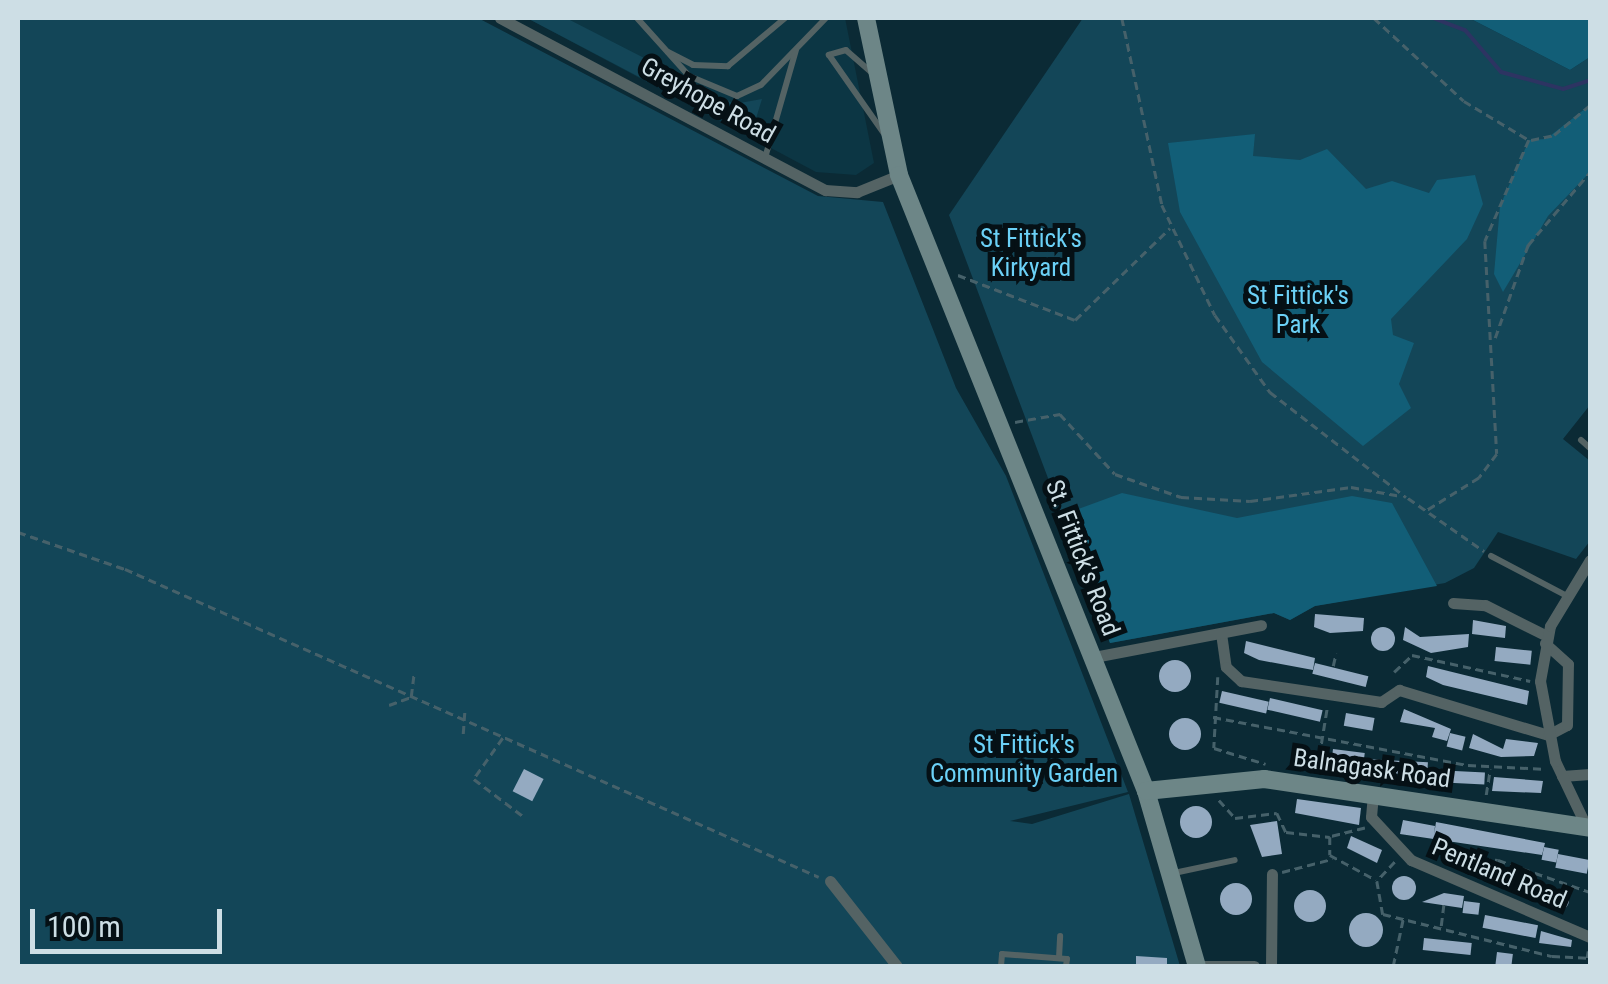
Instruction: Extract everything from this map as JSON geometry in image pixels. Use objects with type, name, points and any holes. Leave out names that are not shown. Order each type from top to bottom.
[{"type":"street","name":"Greyhope Road","points":[[500,18],[764,159],[845,194],[899,175]]},
{"type":"street","name":"St. Fittick's Road","points":[[866,18],[871,72],[885,135],[1005,427],[1146,791],[1174,872],[1197,966]]},
{"type":"street","points":[[1589,566],[1565,595],[1546,640],[1541,683],[1548,735],[1560,772],[1589,828]]},
{"type":"street","points":[[1221,633],[1226,666],[1241,681],[1381,702],[1399,690],[1548,735],[1567,725],[1568,664],[1546,640],[1484,605],[1453,602]]},
{"type":"street","points":[[1094,657],[1261,625]]},
{"type":"street","points":[[1560,772],[1590,774]]},
{"type":"street","name":"Balnagask Road","points":[[1146,791],[1209,778],[1264,779],[1589,828]]},
{"type":"street","points":[[1373,794],[1376,825]]},
{"type":"street","name":"Pentland Road","points":[[1376,825],[1407,857],[1590,937]]},
{"type":"street","points":[[1271,966],[1272,874]]},
{"type":"street","points":[[830,881],[897,966]]},
{"type":"street","points":[[1197,966],[1254,966]]},
{"type":"lane","points":[[637,18],[689,76],[737,96],[797,49],[826,18]]},
{"type":"lane","points":[[663,48],[693,65],[728,66],[785,18]]},
{"type":"lane","points":[[764,159],[797,49]]},
{"type":"lane","points":[[871,72],[846,50],[829,55],[885,135]]},
{"type":"lane","points":[[1581,440],[1590,448]]},
{"type":"lane","points":[[1491,556],[1565,595]]},
{"type":"lane","points":[[1174,872],[1235,860]]},
{"type":"lane","points":[[1058,958],[1060,936]]},
{"type":"lane","points":[[1001,966],[1002,954],[1058,958],[1066,966]]},
{"type":"lane","points":[[1032,966],[1034,956]]},
{"type":"path","points":[[1122,18],[1170,228],[1266,387],[1406,497],[1491,556]]},
{"type":"path","points":[[1374,18],[1464,102],[1529,140],[1554,135],[1590,106]]},
{"type":"path","points":[[1426,511],[1480,478],[1497,454],[1494,339],[1485,241],[1529,140]]},
{"type":"path","points":[[1494,339],[1528,245],[1590,172]]},
{"type":"path","points":[[943,282],[964,273],[1075,320],[1170,228]]},
{"type":"path","points":[[1005,427],[1060,414],[1115,474],[1181,497],[1250,502],[1351,486],[1406,497]]},
{"type":"path","points":[[18,532],[411,697],[830,881]]},
{"type":"path","points":[[1333,666],[1336,653]]},
{"type":"path","points":[[1394,672],[1412,655],[1541,683]]},
{"type":"path","points":[[1226,666],[1212,717],[1214,748],[1267,764],[1264,779]]},
{"type":"path","points":[[411,697],[414,673]]},
{"type":"path","points":[[1315,786],[1329,694]]},
{"type":"path","points":[[390,706],[411,697]]},
{"type":"path","points":[[463,734],[465,708]]},
{"type":"path","points":[[1212,717],[1490,767],[1560,772]]},
{"type":"path","points":[[504,737],[474,779],[523,816]]},
{"type":"path","points":[[1483,810],[1490,767]]},
{"type":"path","points":[[1209,778],[1235,818],[1277,813],[1286,832],[1330,837],[1376,825]]},
{"type":"path","points":[[1330,837],[1333,858]]},
{"type":"path","points":[[1377,881],[1407,857],[1445,849],[1498,860],[1590,892]]},
{"type":"path","points":[[1272,874],[1333,858],[1377,881]]},
{"type":"path","points":[[1495,872],[1498,860]]},
{"type":"path","points":[[1377,881],[1383,914],[1587,958]]},
{"type":"path","points":[[1440,928],[1444,902]]},
{"type":"path","points":[[1393,966],[1403,919]]},
{"type":"path","points":[[1586,966],[1590,937]]},
{"type":"shaded area","points":[[527,18],[845,18],[874,163],[856,175],[816,172]]},
{"type":"green space","name":"St Fittick's Community Garden","points":[[18,18],[478,18],[818,196],[883,202],[956,388],[1006,476],[1128,792],[1010,821],[1032,824],[1129,794],[1180,966],[18,966]]},
{"type":"green space","points":[[527,18],[566,18],[734,104],[762,99],[753,128],[742,131]]},
{"type":"green space","name":"St Fittick's Park","points":[[1083,18],[1469,18],[1570,70],[1590,57],[1590,405],[1563,439],[1590,461],[1590,541],[1576,559],[1498,532],[1474,568],[1445,583],[1315,606],[1290,620],[1274,613],[1110,643],[949,215]]},
{"type":"green space","points":[[1469,18],[1590,18],[1590,57],[1570,70]]},
{"type":"green space","points":[[1590,105],[1590,172],[1548,216],[1503,292],[1494,274],[1500,206],[1529,140],[1546,139]]},
{"type":"green space","points":[[1255,134],[1253,156],[1300,160],[1327,149],[1366,189],[1392,181],[1429,193],[1437,180],[1475,175],[1483,204],[1467,239],[1391,319],[1393,335],[1414,343],[1399,384],[1411,408],[1363,446],[1262,362],[1180,212],[1168,143]]},
{"type":"green space","points":[[1122,493],[1237,518],[1352,496],[1392,503],[1437,586],[1315,606],[1290,620],[1274,613],[1110,643],[1062,515]]},
{"type":"building","points":[[1315,614],[1364,618],[1363,631],[1330,633],[1314,627]]},
{"type":"building","points":[[1473,620],[1506,626],[1505,638],[1472,634]]},
{"type":"building","points":[[1383,627],[1392,630],[1392,648],[1383,651],[1374,648],[1371,639],[1374,630]]},
{"type":"building","points":[[1405,627],[1420,637],[1469,634],[1468,647],[1431,653],[1403,640]]},
{"type":"building","points":[[1246,641],[1315,658],[1313,670],[1259,660],[1244,653]]},
{"type":"building","points":[[1496,647],[1532,651],[1530,665],[1495,661]]},
{"type":"building","points":[[1175,660],[1187,664],[1191,676],[1187,688],[1175,692],[1163,688],[1159,676],[1163,664]]},
{"type":"building","points":[[1315,663],[1368,676],[1366,687],[1312,674]]},
{"type":"building","points":[[1428,666],[1529,691],[1527,705],[1443,685],[1426,677]]},
{"type":"building","points":[[1222,691],[1269,702],[1266,713],[1219,703]]},
{"type":"building","points":[[1270,698],[1323,710],[1320,722],[1267,710]]},
{"type":"building","points":[[1404,709],[1451,729],[1447,741],[1432,737],[1435,728],[1400,722]]},
{"type":"building","points":[[1346,713],[1375,718],[1372,731],[1344,726]]},
{"type":"building","points":[[1185,718],[1197,722],[1201,734],[1197,746],[1185,750],[1173,746],[1169,734],[1173,722]]},
{"type":"building","points":[[1450,733],[1466,737],[1462,750],[1447,747]]},
{"type":"building","points":[[1473,734],[1503,749],[1506,739],[1538,743],[1534,756],[1501,757],[1469,748]]},
{"type":"building","points":[[1333,749],[1365,753],[1363,766],[1331,762]]},
{"type":"building","points":[[1364,759],[1428,762],[1427,775],[1363,772]]},
{"type":"building","points":[[524,769],[544,779],[532,801],[513,791]]},
{"type":"building","points":[[1435,770],[1485,773],[1484,785],[1434,782]]},
{"type":"building","points":[[1494,777],[1543,781],[1541,793],[1492,791]]},
{"type":"building","points":[[1297,799],[1361,808],[1359,825],[1295,813]]},
{"type":"building","points":[[1196,806],[1208,810],[1212,822],[1208,834],[1196,838],[1184,834],[1180,822],[1184,810]]},
{"type":"building","points":[[1403,820],[1435,826],[1434,835],[1436,822],[1545,843],[1542,855],[1400,834]]},
{"type":"building","points":[[1277,821],[1282,854],[1262,857],[1250,825]]},
{"type":"building","points":[[1351,836],[1382,850],[1377,863],[1347,848]]},
{"type":"building","points":[[1544,847],[1559,850],[1556,863],[1542,860]]},
{"type":"building","points":[[1558,854],[1589,860],[1587,874],[1555,868]]},
{"type":"building","points":[[1461,859],[1513,875],[1509,885],[1458,870]]},
{"type":"building","points":[[1404,876],[1416,888],[1404,900],[1392,888]]},
{"type":"building","points":[[1236,883],[1248,887],[1252,899],[1248,911],[1236,915],[1224,911],[1220,899],[1224,887]]},
{"type":"building","points":[[1558,889],[1566,892],[1566,908],[1558,911],[1550,908],[1547,900],[1550,892]]},
{"type":"building","points":[[1310,890],[1322,894],[1326,906],[1322,918],[1310,922],[1298,918],[1294,906],[1298,894]]},
{"type":"building","points":[[1444,893],[1464,896],[1462,908],[1422,902]]},
{"type":"building","points":[[1464,901],[1480,903],[1478,915],[1463,913]]},
{"type":"building","points":[[1366,913],[1378,918],[1383,930],[1378,942],[1366,947],[1354,942],[1349,930],[1354,918]]},
{"type":"building","points":[[1485,915],[1538,925],[1536,938],[1483,928]]},
{"type":"building","points":[[1541,931],[1572,940],[1571,947],[1539,943]]},
{"type":"building","points":[[1424,938],[1472,943],[1470,955],[1423,950]]},
{"type":"building","points":[[1497,952],[1513,954],[1511,966],[1496,964]]},
{"type":"building","points":[[1136,956],[1167,958],[1167,966],[1136,966]]},
{"type":"waterway","points":[[1433,18],[1465,30],[1501,72],[1563,89],[1590,80]]},
{"type":"park label","name":"St Fittick's Kirkyard","points":[[1031,254]]}]
